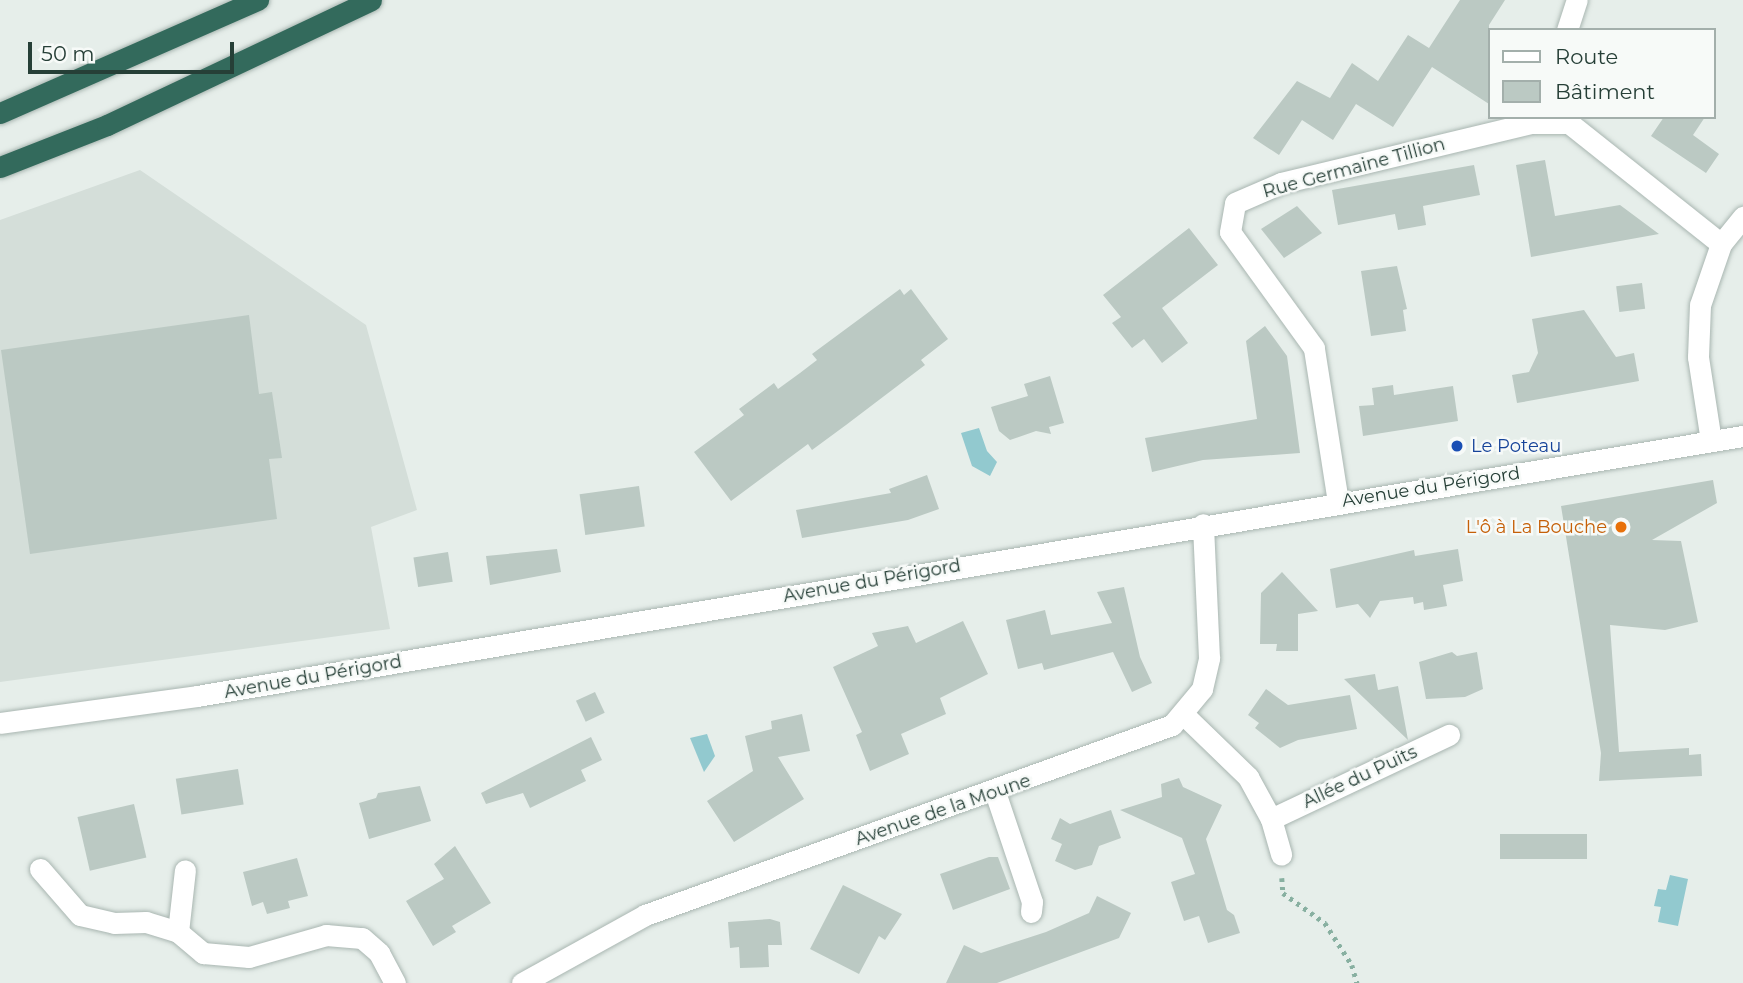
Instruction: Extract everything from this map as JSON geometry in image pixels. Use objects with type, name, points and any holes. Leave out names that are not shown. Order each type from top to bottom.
[{"type":"highway","points":[[0,113],[258,0]]},
{"type":"highway","points":[[0,167],[107,125],[370,0]]},
{"type":"street","points":[[1568,28],[1577,0]]},
{"type":"street","name":"Rue Germaine Tillion","points":[[1338,502],[1314,348],[1230,232],[1235,203],[1281,183],[1549,120],[1569,123],[1721,244]]},
{"type":"street","points":[[1711,440],[1697,330],[1707,277],[1721,244],[1743,217]]},
{"type":"street","name":"Avenue du Périgord","points":[[0,723],[304,679],[1203,524],[1743,436]]},
{"type":"street","name":"Avenue de la Moune","points":[[522,983],[645,915],[1154,734],[1183,714],[1202,689],[1209,658],[1203,524]]},
{"type":"street","points":[[1183,714],[1248,777],[1271,819],[1281,855]]},
{"type":"street","name":"Allée du Puits","points":[[1271,819],[1449,735]]},
{"type":"street","points":[[995,792],[1032,902],[1031,912]]},
{"type":"street","points":[[40,869],[80,915],[114,923],[146,922],[177,932],[203,953],[228,958],[344,933],[362,938],[379,953],[395,983]]},
{"type":"street","points":[[177,932],[185,870]]},
{"type":"path","points":[[1281,855],[1283,893],[1325,923],[1352,965],[1357,983]]},
{"type":"shaded area","points":[[140,170],[366,325],[417,510],[371,527],[390,629],[0,682],[0,220]]},
{"type":"water","points":[[979,428],[987,451],[997,462],[990,476],[972,466],[961,433]]},
{"type":"water","points":[[707,734],[715,756],[704,772],[690,738]]},
{"type":"water","points":[[1670,875],[1688,879],[1678,926],[1658,922],[1661,907],[1654,906],[1658,889],[1666,890]]},
{"type":"building","points":[[1460,0],[1505,0],[1488,28],[1488,103],[1432,67],[1393,127],[1356,104],[1333,140],[1302,120],[1279,155],[1253,138],[1297,81],[1330,98],[1352,63],[1378,81],[1408,35],[1429,48]]},
{"type":"building","points":[[1663,119],[1704,119],[1693,135],[1719,154],[1706,173],[1651,136]]},
{"type":"building","points":[[1545,160],[1555,216],[1620,205],[1659,234],[1531,257],[1516,165]]},
{"type":"building","points":[[1474,165],[1480,195],[1423,206],[1426,225],[1398,230],[1395,214],[1338,225],[1332,190]]},
{"type":"building","points":[[1297,206],[1322,233],[1284,258],[1261,229]]},
{"type":"building","points":[[1189,228],[1218,265],[1162,308],[1188,343],[1162,363],[1144,339],[1132,348],[1112,323],[1121,317],[1103,295]]},
{"type":"building","points":[[1397,266],[1407,309],[1403,310],[1406,331],[1371,336],[1361,271]]},
{"type":"building","points":[[1642,283],[1645,309],[1619,312],[1616,286]]},
{"type":"building","points":[[900,289],[904,295],[911,289],[948,339],[921,360],[925,365],[846,425],[812,450],[808,444],[731,501],[694,452],[744,415],[739,409],[774,383],[778,389],[800,373],[817,360],[812,354]]},
{"type":"building","points":[[1584,310],[1616,357],[1634,353],[1639,381],[1517,403],[1512,375],[1529,372],[1538,353],[1532,319]]},
{"type":"building","points":[[249,315],[259,394],[272,392],[282,458],[269,459],[277,519],[30,554],[1,350]]},
{"type":"building","points":[[1265,326],[1287,356],[1300,453],[1203,460],[1152,472],[1145,438],[1257,419],[1246,341]]},
{"type":"building","points":[[1050,376],[1064,423],[1049,427],[1051,434],[1036,431],[1010,440],[999,431],[991,407],[1028,396],[1024,384]]},
{"type":"building","points":[[1393,385],[1394,395],[1453,386],[1458,421],[1363,436],[1359,406],[1374,405],[1372,388]]},
{"type":"building","points":[[927,475],[939,509],[908,520],[802,538],[796,510],[891,493],[889,489]]},
{"type":"building","points":[[1713,480],[1717,503],[1652,540],[1681,541],[1698,622],[1665,630],[1610,625],[1619,752],[1689,748],[1689,755],[1701,754],[1702,776],[1599,781],[1601,753],[1561,506]]},
{"type":"building","points":[[639,486],[645,527],[585,535],[580,494]]},
{"type":"building","points":[[557,549],[561,572],[490,585],[486,556]]},
{"type":"building","points":[[1458,549],[1463,581],[1443,585],[1447,606],[1424,610],[1423,602],[1414,604],[1413,597],[1380,601],[1370,618],[1358,604],[1336,608],[1330,569],[1414,550],[1415,556]]},
{"type":"building","points":[[448,552],[453,582],[418,587],[413,557]]},
{"type":"building","points":[[1282,572],[1318,611],[1298,614],[1298,651],[1276,651],[1277,644],[1260,644],[1261,593]]},
{"type":"building","points":[[1124,587],[1140,657],[1152,683],[1132,692],[1113,652],[1044,670],[1042,663],[1018,669],[1006,620],[1045,610],[1051,635],[1112,623],[1097,592]]},
{"type":"building","points":[[963,621],[988,674],[940,698],[946,714],[901,734],[909,754],[870,771],[856,735],[862,732],[833,667],[878,646],[872,633],[908,626],[916,643]]},
{"type":"building","points":[[1452,652],[1457,656],[1477,652],[1483,689],[1465,697],[1426,699],[1419,662]]},
{"type":"building","points":[[1375,674],[1378,690],[1398,686],[1408,740],[1344,679]]},
{"type":"building","points":[[1266,689],[1288,705],[1350,695],[1357,729],[1298,740],[1280,748],[1255,728],[1259,723],[1248,715]]},
{"type":"building","points":[[595,692],[605,713],[586,722],[576,701]]},
{"type":"building","points":[[802,714],[810,751],[778,757],[804,799],[734,842],[707,801],[753,771],[745,736],[772,729],[771,721]]},
{"type":"building","points":[[591,737],[602,760],[581,770],[586,781],[530,808],[523,793],[486,804],[481,793]]},
{"type":"building","points":[[238,769],[244,805],[181,814],[176,779]]},
{"type":"building","points":[[1179,778],[1183,787],[1222,805],[1206,839],[1227,910],[1234,915],[1240,933],[1208,943],[1199,916],[1184,921],[1171,882],[1195,874],[1182,838],[1120,810],[1162,797],[1161,784]]},
{"type":"building","points":[[420,786],[431,821],[369,839],[359,803],[376,798],[378,793]]},
{"type":"building","points":[[134,804],[146,858],[90,871],[77,817]]},
{"type":"building","points":[[1111,810],[1121,838],[1099,846],[1092,865],[1075,870],[1055,861],[1062,844],[1051,839],[1060,818],[1070,824]]},
{"type":"building","points":[[1500,834],[1587,834],[1587,859],[1500,859]]},
{"type":"building","points":[[455,846],[491,903],[452,926],[456,932],[433,946],[406,901],[444,879],[434,864]]},
{"type":"building","points":[[989,857],[998,857],[1010,889],[953,910],[940,874]]},
{"type":"building","points":[[297,858],[308,896],[288,901],[290,908],[267,914],[263,902],[252,906],[243,872]]},
{"type":"building","points":[[843,885],[902,914],[885,940],[879,936],[859,974],[810,949]]},
{"type":"building","points":[[1097,896],[1131,913],[1119,938],[997,983],[946,983],[964,945],[981,953],[1046,932],[1089,913]]},
{"type":"building","points":[[770,919],[780,922],[782,945],[768,945],[769,967],[740,968],[739,947],[730,948],[728,922]]},
{"type":"place","name":"Le Poteau","points":[[1457,446]]},
{"type":"place","name":"L'ô à La Bouche","points":[[1621,527]]}]
